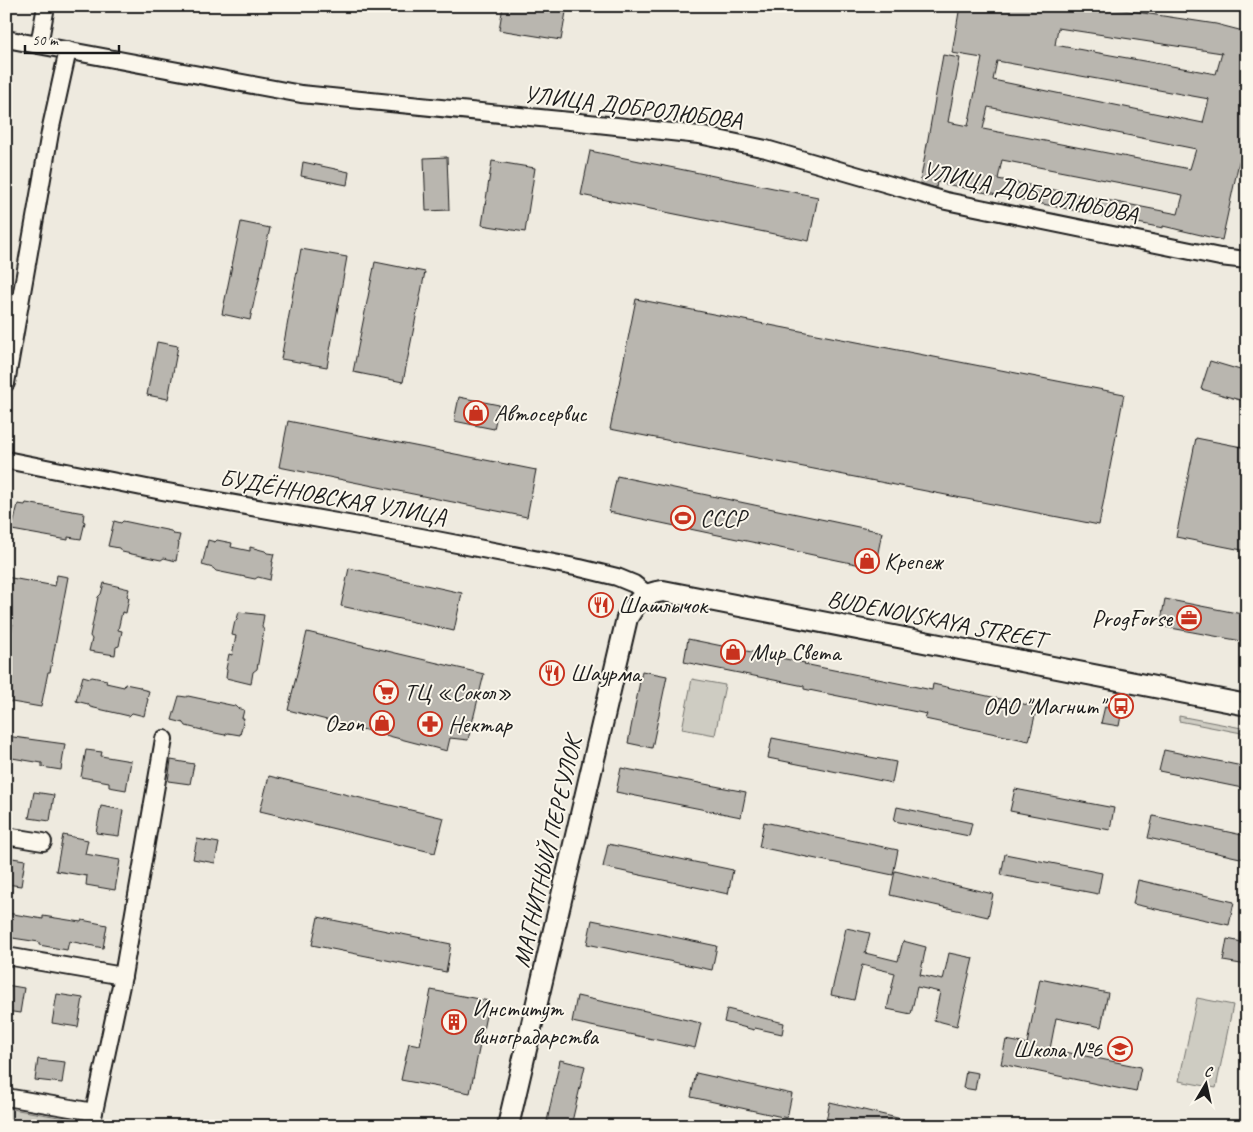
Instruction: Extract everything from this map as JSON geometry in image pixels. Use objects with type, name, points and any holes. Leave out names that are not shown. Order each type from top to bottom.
[{"type":"main road","name":"BUDENOVSKAYA STREET","points":[[646,594],[663,590],[1247,705]]},
{"type":"main road","name":"МАГНИТНЫЙ ПЕРЕУЛОК","points":[[508,1126],[627,618],[636,602],[646,594]]},
{"type":"street","points":[[40,45],[46,6]]},
{"type":"street","name":"УЛИЦА ДОБРОЛЮБОВА","points":[[6,39],[301,94],[699,135],[766,149],[946,201],[1220,257],[1247,260]]},
{"type":"street","points":[[6,384],[51,127],[68,50]]},
{"type":"street","name":"БУДЁННОВСКАЯ УЛИЦА","points":[[6,460],[430,538],[580,568],[617,577],[634,584],[646,594]]},
{"type":"street","points":[[6,1097],[92,1119],[123,976],[164,739]]},
{"type":"street","points":[[6,836],[43,842]]},
{"type":"street","points":[[6,956],[123,976]]},
{"type":"shaded area","points":[[692,679],[725,685],[715,735],[682,729]]},
{"type":"shaded area","points":[[1179,716],[1247,729],[1247,734],[1179,721]]},
{"type":"shaded area","points":[[1197,998],[1233,1005],[1216,1088],[1179,1081]]},
{"type":"shaded area","points":[[6,1108],[82,1121],[81,1126],[6,1126]]},
{"type":"building","points":[[503,6],[531,6],[566,12],[561,40],[499,30]]},
{"type":"building","points":[[960,6],[1097,6],[1216,24],[1247,32],[1247,125],[1222,240],[1163,226],[1163,228],[937,182],[936,188],[920,183],[943,55],[960,58],[948,122],[968,126],[982,58],[952,53]],"holes":[[[1058,28],[1222,53],[1216,74],[1055,45]],[[997,61],[1209,99],[1203,123],[993,80]],[[988,107],[1196,149],[1190,169],[983,129]],[[1002,160],[1183,195],[1178,214],[998,179]]]},
{"type":"building","points":[[590,151],[818,197],[809,241],[581,195]]},
{"type":"building","points":[[447,157],[449,210],[426,211],[424,158]]},
{"type":"building","points":[[492,161],[535,168],[525,232],[482,225]]},
{"type":"building","points":[[303,162],[349,172],[347,185],[301,176]]},
{"type":"building","points":[[241,222],[270,228],[250,320],[222,314]]},
{"type":"building","points":[[301,249],[347,257],[327,367],[281,359]]},
{"type":"building","points":[[375,262],[425,272],[403,382],[353,372]]},
{"type":"building","points":[[636,299],[1124,394],[1099,525],[610,429]]},
{"type":"building","points":[[157,342],[178,346],[168,399],[147,395]]},
{"type":"building","points":[[1210,361],[1247,372],[1247,402],[1201,389]]},
{"type":"building","name":"Автосервис","points":[[459,397],[499,405],[494,429],[454,421]]},
{"type":"building","points":[[288,421],[536,470],[527,517],[279,467]]},
{"type":"building","points":[[1196,438],[1247,448],[1247,551],[1176,537]]},
{"type":"building","points":[[617,476],[882,532],[875,568],[609,512]]},
{"type":"building","points":[[26,503],[84,513],[83,521],[85,522],[81,539],[68,537],[68,540],[12,530],[18,504],[25,505]]},
{"type":"building","points":[[114,521],[121,523],[123,521],[171,531],[173,534],[180,535],[176,561],[122,552],[119,548],[108,546]]},
{"type":"building","points":[[208,540],[232,543],[231,547],[250,551],[250,547],[274,554],[270,580],[216,571],[213,568],[202,565]]},
{"type":"building","points":[[349,568],[462,593],[454,631],[341,606]]},
{"type":"building","points":[[57,575],[68,577],[50,672],[48,672],[41,707],[6,701],[6,658],[13,624],[6,624],[6,577],[55,586]]},
{"type":"building","points":[[104,583],[129,589],[126,613],[122,612],[118,630],[122,631],[115,655],[89,651],[98,597],[101,594]]},
{"type":"building","points":[[1165,599],[1247,615],[1247,642],[1160,626]]},
{"type":"building","points":[[239,612],[264,615],[262,627],[264,630],[257,669],[253,672],[251,684],[226,678],[229,654],[232,655],[236,636],[232,635]]},
{"type":"building","name":"ТЦ «Сокол»","points":[[307,632],[484,674],[468,740],[450,738],[447,751],[288,710]]},
{"type":"building","points":[[688,639],[932,690],[933,684],[1037,707],[1029,741],[925,719],[927,714],[804,689],[804,686],[684,662]]},
{"type":"building","points":[[642,671],[667,676],[652,748],[628,743]]},
{"type":"building","points":[[83,676],[107,680],[106,683],[124,687],[125,684],[140,687],[149,691],[144,716],[132,713],[129,716],[90,707],[88,704],[76,701]]},
{"type":"building","points":[[179,696],[188,696],[235,706],[244,710],[240,735],[210,732],[186,726],[184,723],[172,720]]},
{"type":"building","points":[[1105,706],[1122,710],[1119,726],[1101,723]]},
{"type":"building","points":[[6,736],[65,744],[61,770],[42,767],[42,763],[6,757]]},
{"type":"building","points":[[772,738],[896,762],[892,783],[768,758]]},
{"type":"building","points":[[86,750],[102,752],[101,756],[131,761],[126,790],[109,787],[109,782],[81,777]]},
{"type":"building","points":[[1164,750],[1247,767],[1247,789],[1159,771]]},
{"type":"building","points":[[171,760],[194,764],[190,784],[168,781]]},
{"type":"building","points":[[621,768],[746,792],[741,817],[616,792]]},
{"type":"building","points":[[269,776],[444,818],[435,853],[260,811]]},
{"type":"building","points":[[1015,789],[1114,808],[1110,830],[1010,811]]},
{"type":"building","points":[[34,792],[54,795],[50,821],[29,818]]},
{"type":"building","points":[[101,806],[123,810],[119,836],[96,833]]},
{"type":"building","points":[[897,807],[972,823],[969,836],[894,821]]},
{"type":"building","points":[[1153,816],[1247,836],[1245,859],[1148,838]]},
{"type":"building","points":[[764,822],[898,850],[893,875],[759,847]]},
{"type":"building","points":[[63,835],[88,840],[85,854],[120,860],[115,890],[86,885],[87,876],[56,871]]},
{"type":"building","points":[[197,839],[219,843],[215,863],[193,859]]},
{"type":"building","points":[[608,844],[733,870],[728,894],[603,867]]},
{"type":"building","points":[[1005,854],[1102,873],[1098,894],[1001,875]]},
{"type":"building","points":[[6,857],[25,860],[21,886],[6,884]]},
{"type":"building","points":[[895,871],[993,894],[988,917],[890,895]]},
{"type":"building","points":[[1138,880],[1234,902],[1229,925],[1133,904]]},
{"type":"building","points":[[7,913],[43,919],[43,916],[81,922],[82,920],[107,925],[103,948],[69,941],[67,950],[39,945],[39,942],[6,937]]},
{"type":"building","name":"Институт виноградарства","points":[[318,917],[451,944],[446,972],[312,945]]},
{"type":"building","points":[[592,920],[717,946],[712,970],[587,944]]},
{"type":"building","points":[[846,928],[870,933],[865,953],[898,961],[903,941],[926,947],[920,975],[943,980],[949,953],[973,958],[957,1026],[934,1020],[940,992],[917,987],[911,1014],[887,1009],[895,973],[862,965],[854,1000],[831,995]]},
{"type":"building","points":[[1227,939],[1247,943],[1247,965],[1223,961]]},
{"type":"building","points":[[1040,979],[1108,993],[1101,1027],[1056,1018],[1050,1049],[1141,1067],[1136,1092],[1001,1064],[1006,1040],[1027,1044]]},
{"type":"building","points":[[6,985],[24,988],[20,1013],[6,1011]]},
{"type":"building","name":"Институт виноградарства","points":[[431,990],[489,1001],[470,1093],[401,1080],[409,1043],[420,1045]]},
{"type":"building","points":[[57,994],[83,998],[78,1027],[52,1023]]},
{"type":"building","points":[[577,996],[701,1023],[695,1048],[572,1022]]},
{"type":"building","points":[[727,1009],[784,1023],[782,1034],[755,1028],[754,1030],[724,1022]]},
{"type":"building","points":[[38,1059],[65,1062],[62,1083],[35,1080]]},
{"type":"building","points":[[560,1060],[585,1066],[571,1126],[546,1126]]},
{"type":"building","points":[[966,1071],[978,1073],[975,1090],[963,1088]]},
{"type":"building","points":[[696,1073],[792,1094],[787,1118],[691,1097]]},
{"type":"building","points":[[830,1102],[914,1122],[914,1126],[825,1126]]},
{"type":"place","name":"Автосервис","points":[[476,413]]},
{"type":"place","name":"СССР","points":[[683,518]]},
{"type":"place","name":"Крепеж","points":[[867,561]]},
{"type":"place","name":"Шашлычок","points":[[601,605]]},
{"type":"place","name":"ProgForse","points":[[1189,618]]},
{"type":"place","name":"Мир Света","points":[[733,652]]},
{"type":"place","name":"Шаурма","points":[[552,673]]},
{"type":"place","name":"ТЦ «Сокол»","points":[[386,692]]},
{"type":"place","name":"ОАО \"Магнит\"","points":[[1121,706]]},
{"type":"place","name":"Ozon","points":[[382,723]]},
{"type":"place","name":"Нектар","points":[[430,724]]},
{"type":"place","name":"Институт виноградарства","points":[[454,1022]]},
{"type":"place","name":"Школа №6","points":[[1120,1049]]}]
